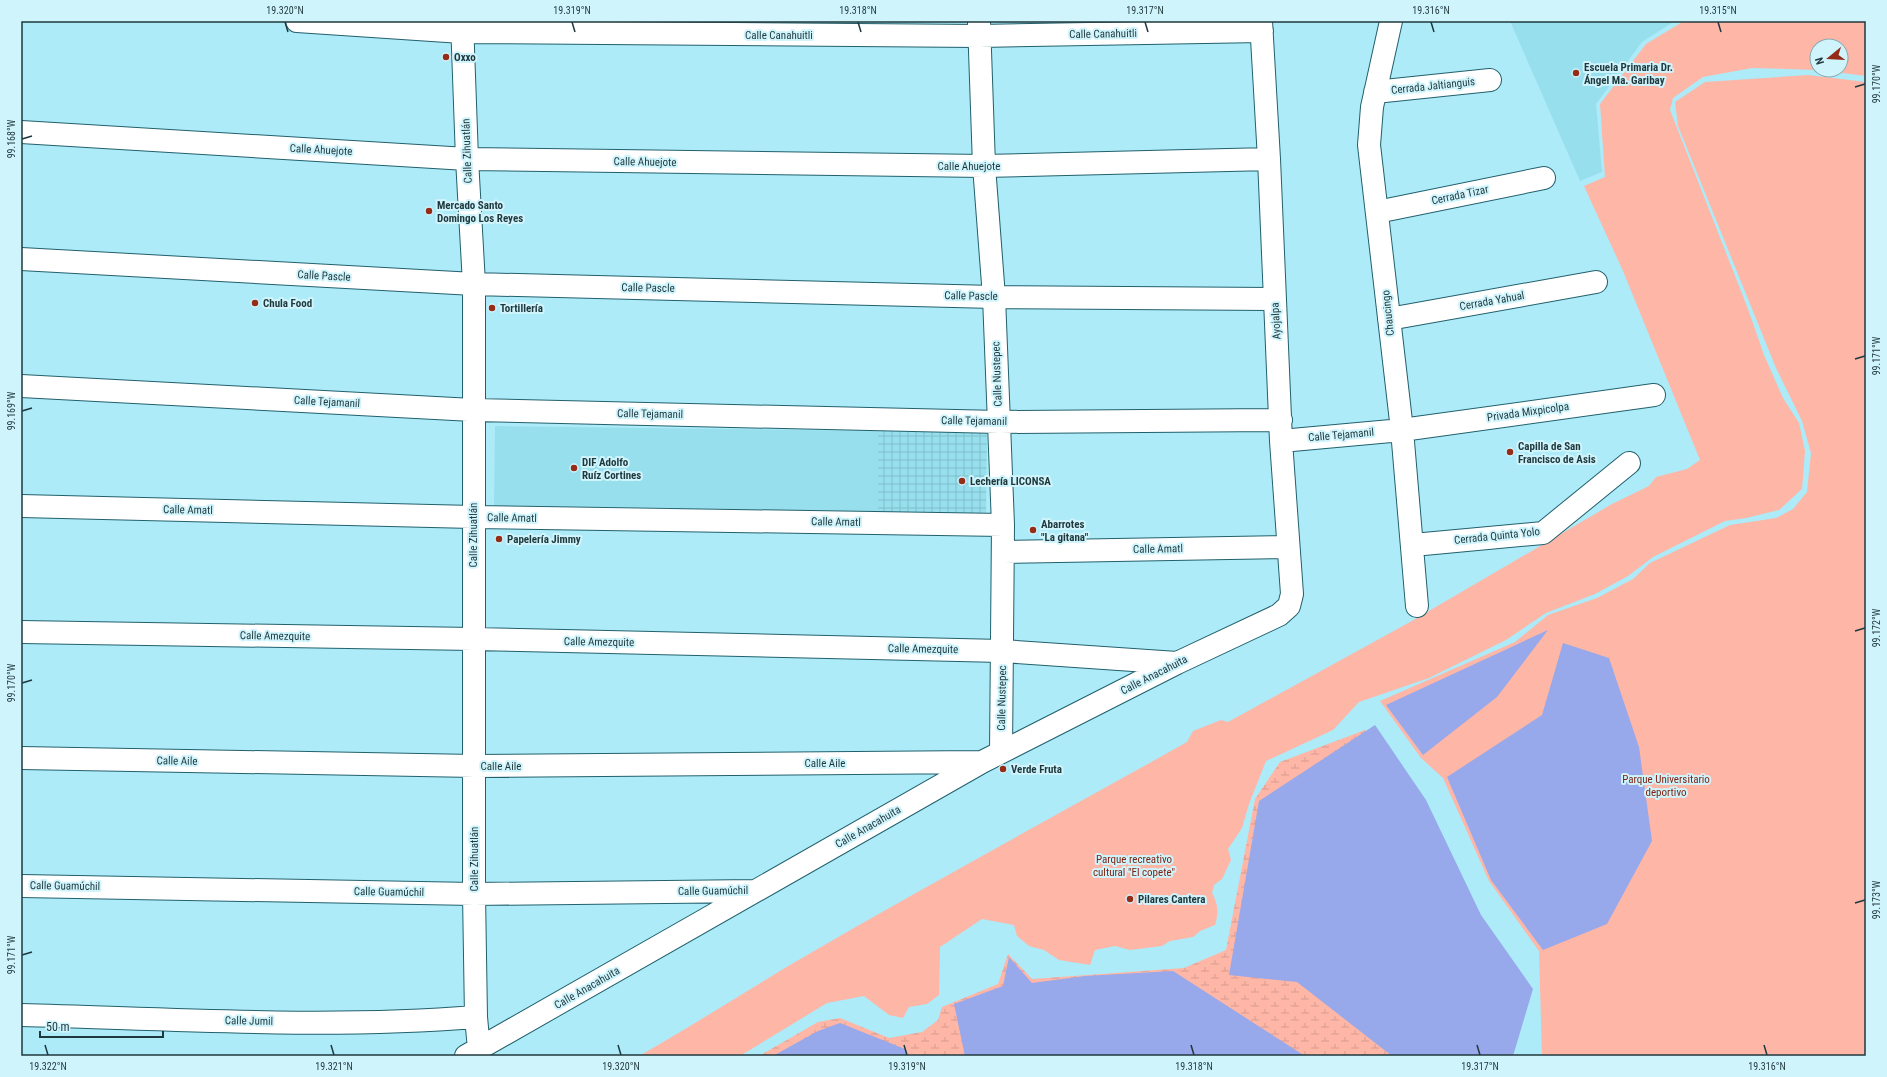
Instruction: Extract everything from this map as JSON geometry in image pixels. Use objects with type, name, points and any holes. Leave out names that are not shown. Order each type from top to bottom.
[{"type":"street","name":"Calle Canahuitli","points":[[297,21],[462,27],[979,28],[1262,26]]},
{"type":"street","name":"Chaucingo","points":[[1391,21],[1372,107],[1369,145],[1402,430],[1417,606]]},
{"type":"street","name":"Ayojalpa","points":[[1262,26],[1281,430],[1292,594],[1289,606],[1279,614]]},
{"type":"street","name":"Calle Zihuatlán","points":[[462,27],[474,284],[473,639],[476,1017],[473,1053]]},
{"type":"street","name":"Calle Nustepec","points":[[979,28],[984,166],[994,297],[1004,552],[1001,752]]},
{"type":"street","name":"Cerrada Jaltianguis","points":[[1375,92],[1490,80]]},
{"type":"street","name":"Calle Ahuejote","points":[[21,132],[467,159],[984,166],[1269,159]]},
{"type":"street","name":"Cerrada Tizar","points":[[1377,212],[1544,178]]},
{"type":"street","name":"Calle Pascle","points":[[21,260],[474,284],[994,297],[1275,299]]},
{"type":"street","name":"Cerrada Yahual","points":[[1389,319],[1596,282]]},
{"type":"street","name":"Calle Tejamanil","points":[[21,386],[473,410],[1281,430],[1402,430]]},
{"type":"street","name":"Privada Mixpicolpa","points":[[1402,430],[1654,395]]},
{"type":"street","name":"Cerrada Quinta Yolo","points":[[1413,545],[1543,532],[1629,462]]},
{"type":"street","name":"Calle Amatl","points":[[21,506],[473,517],[1003,525]]},
{"type":"street","name":"Calle Amatl","points":[[1004,552],[1288,547]]},
{"type":"street","name":"Calle Anacahuita","points":[[473,1053],[982,762],[1177,663],[1279,614]]},
{"type":"street","name":"Calle Amezquite","points":[[21,632],[473,639],[1002,651],[1177,663]]},
{"type":"street","name":"Calle Aile","points":[[21,758],[474,766],[982,762]]},
{"type":"street","name":"Calle Guamúchil","points":[[21,886],[474,894],[756,890]]},
{"type":"street","name":"Calle Jumil","points":[[21,1015],[301,1022],[444,1020],[476,1017]]},
{"type":"shaded area","name":"Escuela Primaria Dr. Ángel Ma. Garibay","points":[[1510,21],[1675,21],[1642,42],[1596,104],[1602,172],[1580,181]]},
{"type":"shaded area","points":[[495,426],[878,431],[878,516],[494,510]]},
{"type":"shaded area","points":[[878,431],[987,433],[986,517],[878,516]]},
{"type":"shaded area","points":[[1548,630],[1497,697],[1423,755],[1386,705]]},
{"type":"shaded area","points":[[1563,643],[1609,658],[1639,747],[1652,841],[1607,924],[1543,950],[1491,880],[1447,777],[1542,715]]},
{"type":"shaded area","points":[[1375,725],[1426,800],[1481,915],[1533,989],[1513,1056],[1392,1056],[1297,982],[1229,975],[1259,801]]},
{"type":"shaded area","points":[[1009,957],[1032,983],[1085,976],[1173,971],[1305,1056],[965,1056],[954,1004],[1003,986]]},
{"type":"shaded area","points":[[840,1023],[905,1049],[908,1056],[773,1056],[818,1031]]},
{"type":"green space","name":"Parque recreativo cultural \"El copete\"","points":[[1684,21],[1866,21],[1866,76],[1849,74],[1849,38],[1809,38],[1809,70],[1752,68],[1703,77],[1673,98],[1670,110],[1748,309],[1764,355],[1783,398],[1799,423],[1805,451],[1802,489],[1779,510],[1746,518],[1725,521],[1653,557],[1628,576],[1595,594],[1546,613],[1506,640],[1429,678],[1359,702],[1333,730],[1266,761],[1249,804],[1242,828],[1228,849],[1231,860],[1222,879],[1214,885],[1212,893],[1217,905],[1215,925],[1200,931],[1193,937],[1170,941],[1162,946],[1130,950],[1115,946],[1095,950],[1090,965],[1059,960],[1044,950],[1029,946],[1017,936],[1014,925],[982,919],[940,947],[939,995],[927,1004],[909,1007],[903,1018],[889,1015],[864,996],[827,1003],[740,1056],[639,1056],[850,930],[1187,742],[1193,731],[1221,720],[1228,722],[1410,622],[1612,504],[1649,486],[1656,477],[1687,469],[1700,460],[1623,271],[1584,186],[1605,177],[1600,104],[1646,44]]},
{"type":"green space","name":"Parque Universitario deportivo","points":[[1808,75],[1809,78],[1833,78],[1866,82],[1866,1056],[1542,1056],[1539,951],[1489,881],[1443,778],[1421,758],[1380,701],[1515,642],[1548,615],[1597,598],[1633,579],[1650,563],[1730,525],[1776,518],[1793,509],[1807,492],[1811,453],[1802,421],[1776,368],[1678,126],[1675,102],[1705,82]]},
{"type":"green space","points":[[1365,730],[1487,1056],[759,1056],[818,1022],[840,1018],[889,1038],[922,1032],[938,1020],[942,1007],[998,984],[1008,954],[1032,979],[1184,968],[1226,950],[1255,799],[1280,762]]},
{"type":"place","name":"Oxxo","points":[[446,57]]},
{"type":"place","name":"Escuela Primaria Dr. Ángel Ma. Garibay","points":[[1576,73]]},
{"type":"place","name":"Mercado Santo Domingo Los Reyes","points":[[429,211]]},
{"type":"place","name":"Chula Food","points":[[255,303]]},
{"type":"place","name":"Tortillería","points":[[492,308]]},
{"type":"place","name":"Capilla de San Francisco de Asis","points":[[1510,452]]},
{"type":"place","name":"DIF Adolfo Ruíz Cortines","points":[[574,468]]},
{"type":"place","name":"Lechería LICONSA","points":[[962,481]]},
{"type":"place","name":"Abarrotes \"La gitana\"","points":[[1033,530]]},
{"type":"place","name":"Papelería Jimmy","points":[[499,539]]},
{"type":"place","name":"Verde Fruta","points":[[1003,769]]},
{"type":"place","name":"Pilares Cantera","points":[[1130,899]]}]
